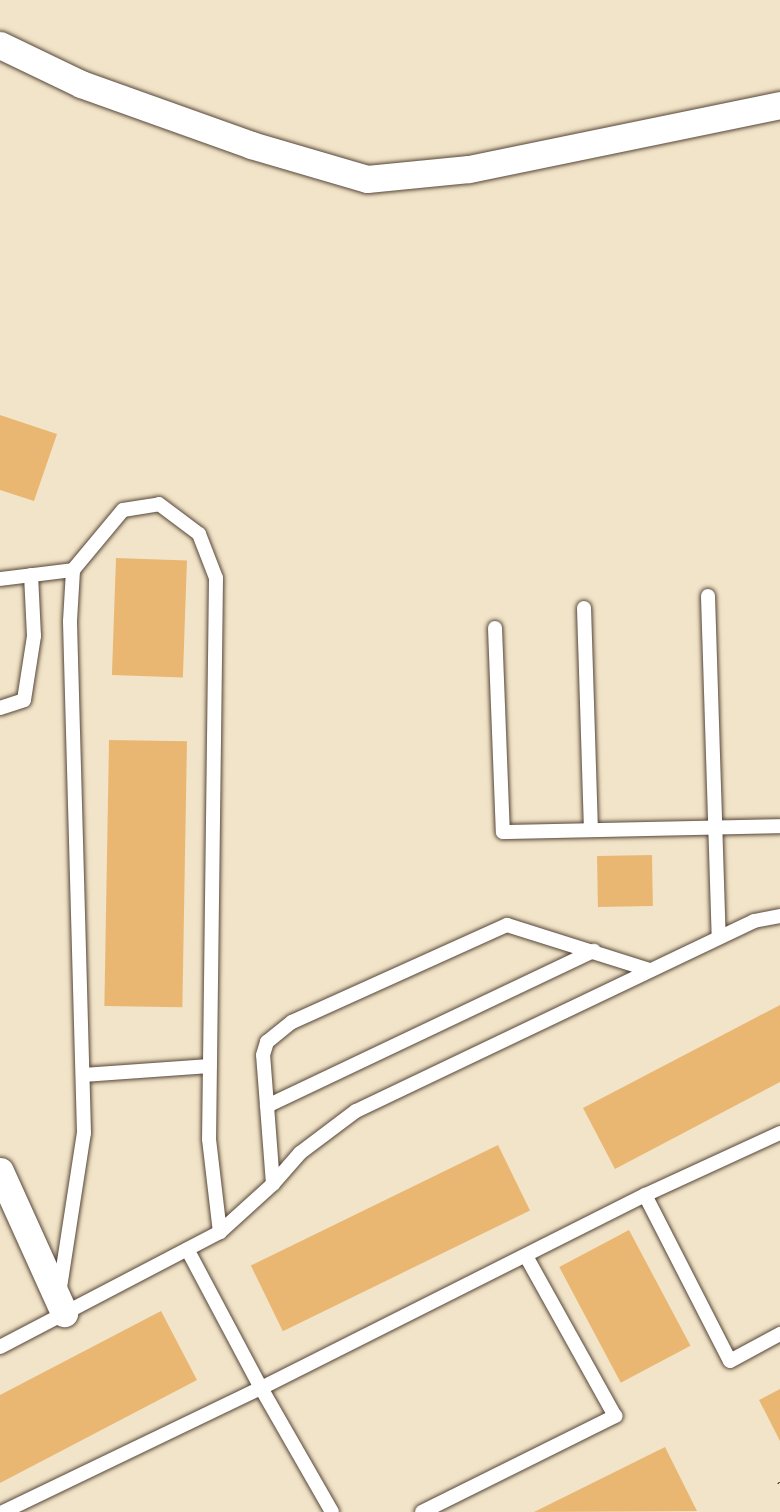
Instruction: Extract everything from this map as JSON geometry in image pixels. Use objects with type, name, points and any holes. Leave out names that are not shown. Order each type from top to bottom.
[{"type":"street","points":[[0,45],[92,87],[251,145],[367,179],[470,168],[780,105]]},
{"type":"street","points":[[0,1171],[62,1305]]},
{"type":"lane","points":[[62,1305],[84,1133],[70,621],[73,570],[123,510],[159,504],[199,534],[216,578],[209,1139],[220,1232]]},
{"type":"lane","points":[[0,579],[73,570]]},
{"type":"lane","points":[[0,708],[24,699],[34,636],[31,575]]},
{"type":"lane","points":[[708,596],[719,937]]},
{"type":"lane","points":[[584,608],[591,830]]},
{"type":"lane","points":[[495,628],[503,831],[780,826]]},
{"type":"lane","points":[[0,1347],[62,1305],[220,1232],[273,1184],[300,1153],[356,1111],[719,937],[754,921],[780,916]]},
{"type":"lane","points":[[273,1184],[263,1055],[267,1042],[292,1022],[507,926],[650,970]]},
{"type":"lane","points":[[267,1106],[594,951]]},
{"type":"lane","points":[[82,1075],[210,1066]]},
{"type":"lane","points":[[3,1512],[261,1388],[645,1196],[780,1133]]},
{"type":"lane","points":[[645,1196],[730,1361],[780,1334]]},
{"type":"lane","points":[[187,1249],[261,1388],[332,1512]]},
{"type":"lane","points":[[422,1512],[615,1416],[526,1256]]},
{"type":"building","points":[[0,415],[57,434],[34,501],[0,490]]},
{"type":"building","points":[[116,558],[187,560],[183,677],[112,675]]},
{"type":"building","points":[[109,740],[187,741],[182,1007],[104,1006]]},
{"type":"building","points":[[652,855],[653,906],[598,907],[597,856]]},
{"type":"building","points":[[780,1005],[780,1082],[615,1169],[583,1108]]},
{"type":"building","points":[[498,1145],[530,1211],[283,1331],[251,1266]]},
{"type":"building","points":[[629,1230],[691,1346],[621,1383],[559,1267]]},
{"type":"building","points":[[161,1311],[197,1380],[0,1483],[0,1395]]},
{"type":"building","points":[[780,1389],[780,1441],[759,1400]]},
{"type":"building","points":[[665,1447],[697,1511],[534,1512]]}]
